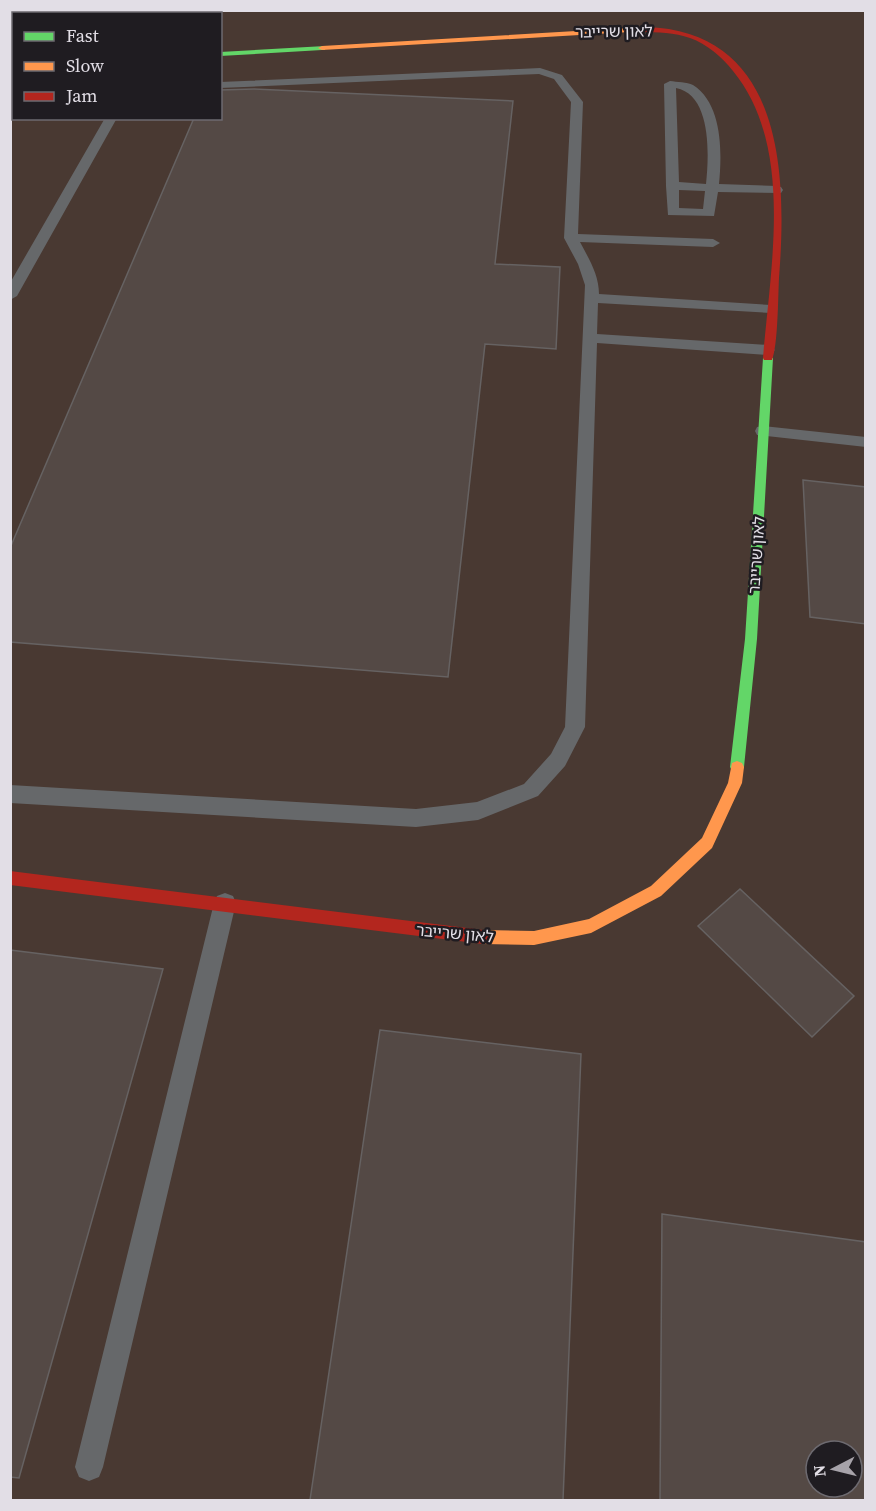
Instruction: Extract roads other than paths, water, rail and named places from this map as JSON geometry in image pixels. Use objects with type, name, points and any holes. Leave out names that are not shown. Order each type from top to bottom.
[{"type":"street","name":"לאון שרייבר","points":[[10,878],[225,903],[465,936],[534,938],[591,926],[656,891],[707,843],[735,783],[751,639],[777,190],[774,158],[767,128],[740,74],[728,59],[704,42],[671,31],[617,29],[222,54]]},
{"type":"lane","points":[[10,794],[416,818],[478,811],[531,790],[558,759],[574,727],[592,285],[585,264],[571,238],[577,102],[558,77],[540,71],[520,70],[222,85]]},
{"type":"lane","points":[[670,84],[688,87],[700,99],[713,129],[717,153],[708,213],[673,212],[672,186],[670,84]]},
{"type":"lane","points":[[10,296],[110,120]]},
{"type":"lane","points":[[672,186],[777,190]]},
{"type":"lane","points":[[571,238],[713,243]]},
{"type":"lane","points":[[591,298],[771,309]]},
{"type":"lane","points":[[590,338],[768,350]]},
{"type":"lane","points":[[764,431],[866,442]]},
{"type":"lane","points":[[89,1467],[225,903]]}]
